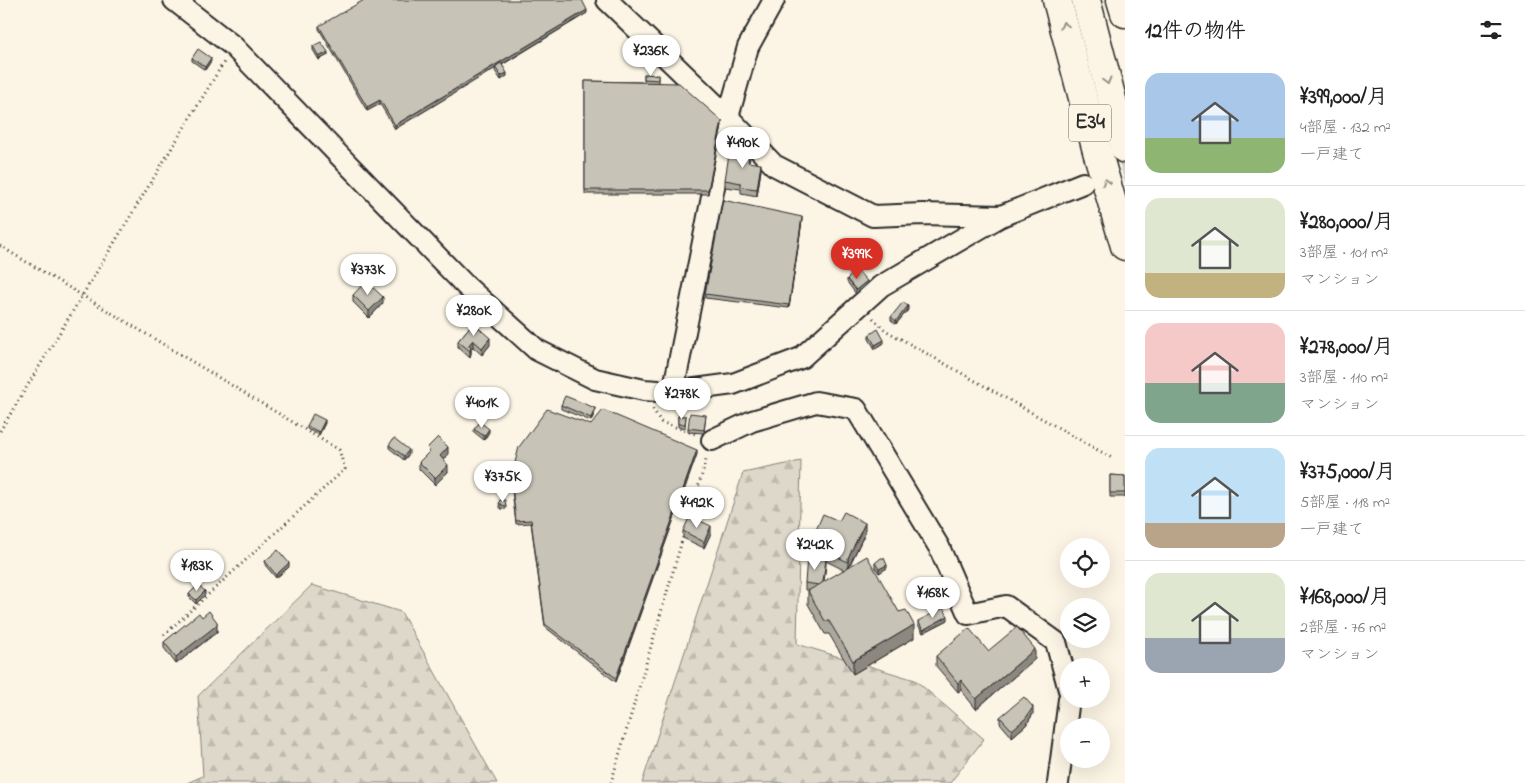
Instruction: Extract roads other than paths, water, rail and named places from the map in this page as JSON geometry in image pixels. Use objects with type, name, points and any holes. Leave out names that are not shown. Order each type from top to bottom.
[{"type":"highway","name":"E34","points":[[1057,0],[1097,151],[1125,246]]},
{"type":"highway","name":"E34","points":[[1086,0],[1125,149]]},
{"type":"highway","points":[[1121,0],[1125,13]]},
{"type":"street","points":[[174,0],[233,46],[466,286],[538,350],[596,379],[644,390],[673,392],[733,384],[801,358],[881,286],[1000,216],[1083,183]]},
{"type":"street","points":[[608,0],[728,117],[774,165],[873,216],[923,214],[1000,216]]},
{"type":"street","points":[[673,392],[728,117],[748,47],[774,0]]},
{"type":"street","points":[[712,440],[752,421],[816,402],[856,409],[939,547],[968,614],[1006,606],[1056,642],[1060,658]]},
{"type":"street","points":[[1058,783],[1068,708]]},
{"type":"tunnel","points":[[1093,180],[1125,171]]}]
